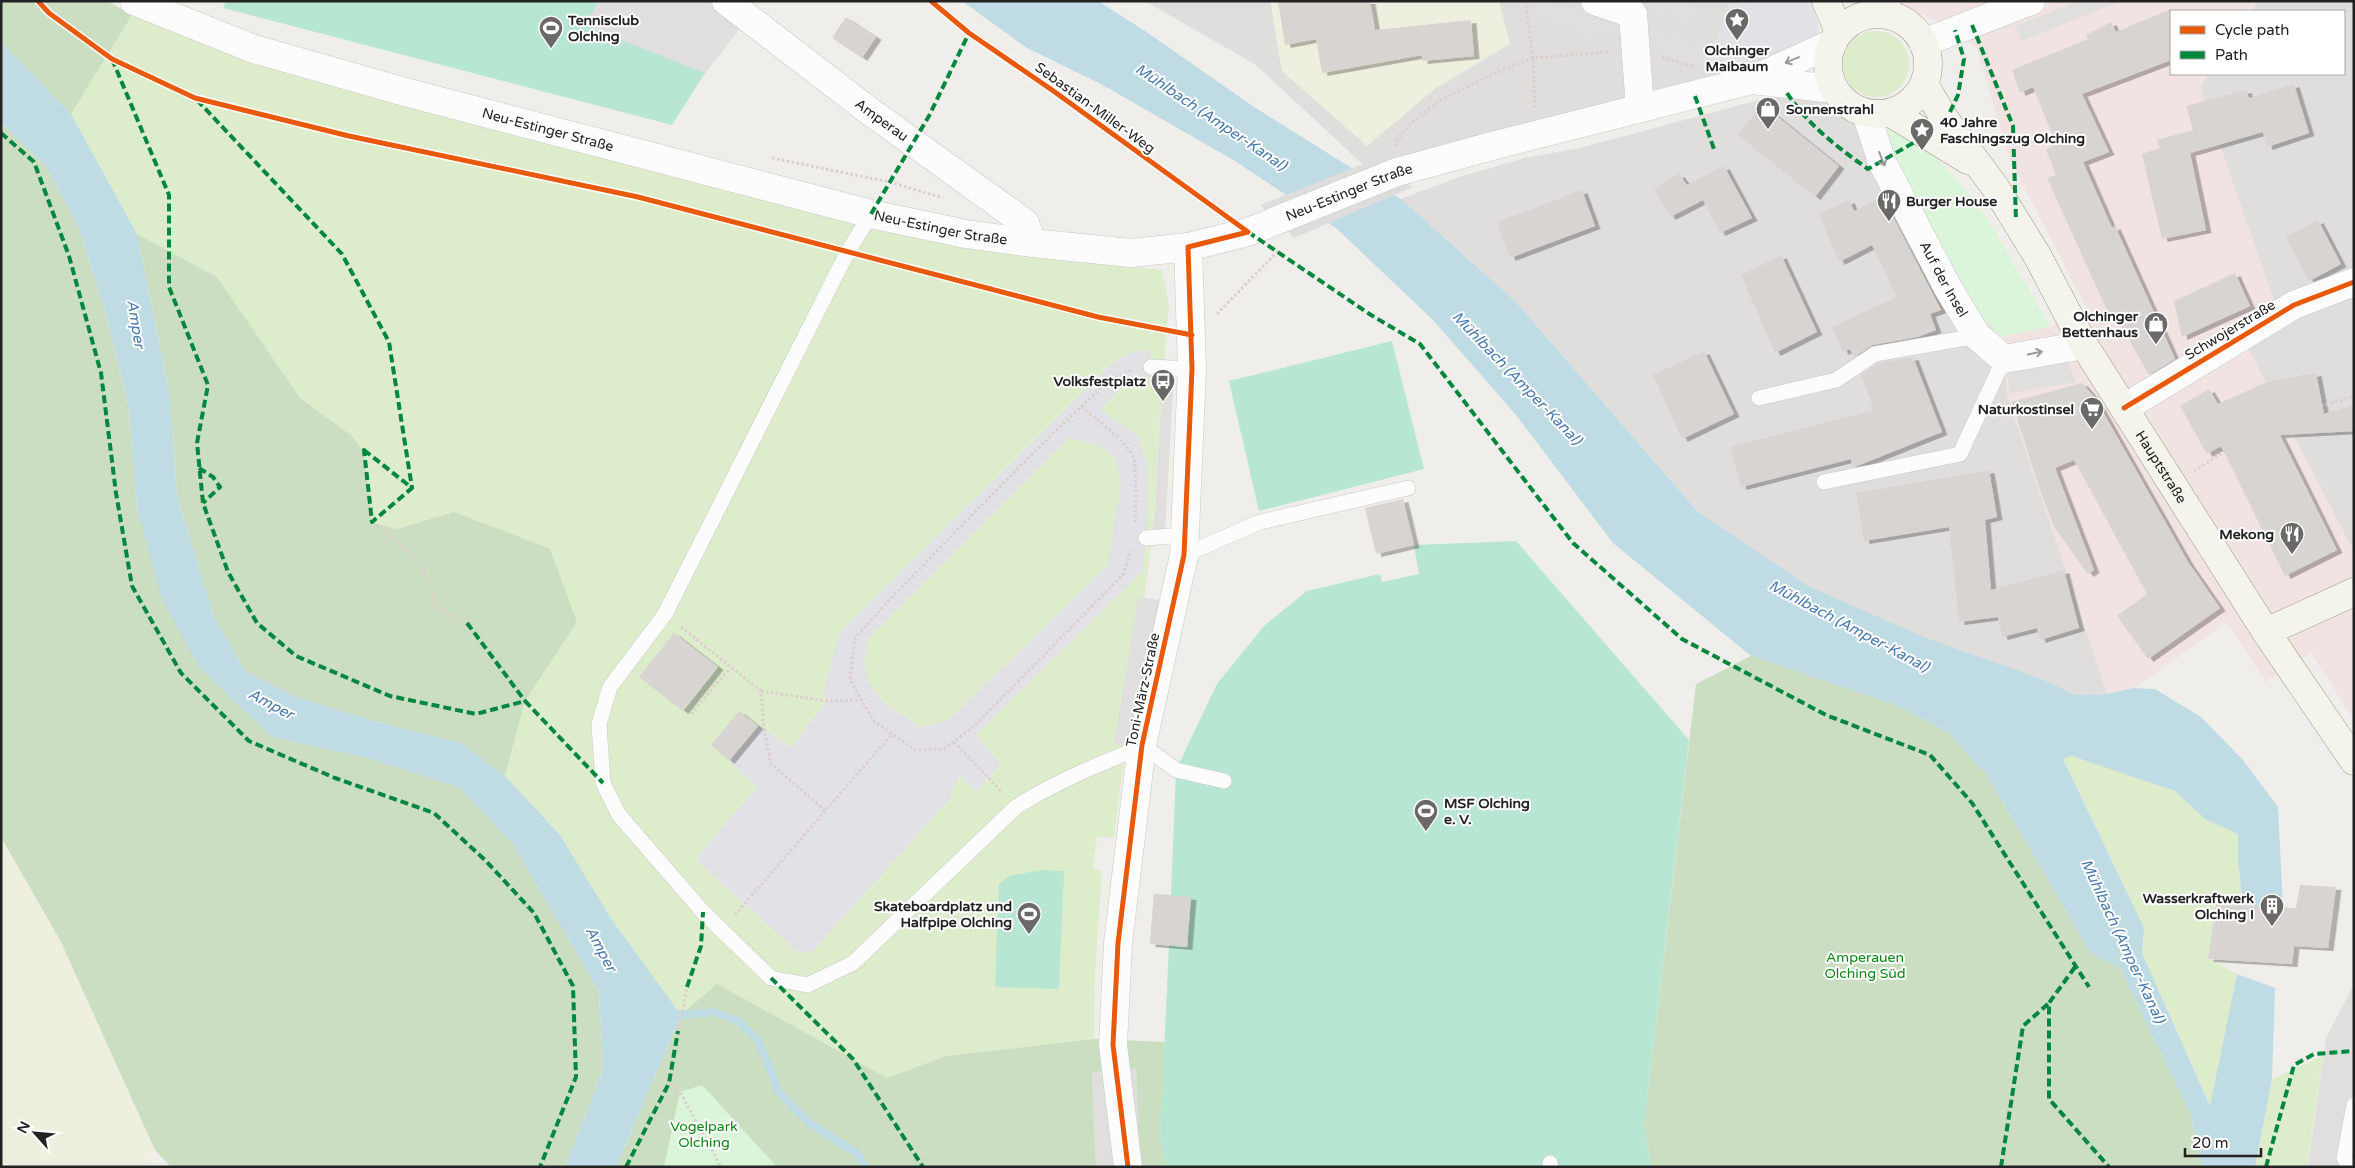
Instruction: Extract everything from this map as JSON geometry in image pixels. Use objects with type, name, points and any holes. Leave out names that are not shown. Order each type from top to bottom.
[{"type":"street","name":"Neu-Estinger Straße","points":[[134,1],[254,49],[404,92],[871,214],[966,234],[1131,253],[1188,248],[1248,232],[1277,221],[1395,164],[1537,135],[1752,80],[1836,38]]},
{"type":"street","name":"Amperau","points":[[726,1],[860,104],[1025,223],[1032,243]]},
{"type":"street","points":[[1595,1],[1633,14],[1640,108]]},
{"type":"street","points":[[1826,1],[1836,38]]},
{"type":"street","points":[[1923,43],[2031,1]]},
{"type":"street","points":[[1877,8],[1907,24],[1923,43],[1927,56],[1928,71],[1924,84],[1910,102],[1878,113],[1848,104],[1834,89],[1828,66],[1836,38],[1853,21],[1877,8]]},
{"type":"street","name":"Neu-Estinger Straße","points":[[1752,80],[1834,89]]},
{"type":"street","name":"Hauptstraße","points":[[1924,84],[2038,257],[2084,345],[2266,632],[2354,760]]},
{"type":"street","name":"Hauptstraße","points":[[1878,113],[1980,168]]},
{"type":"street","name":"Auf der Insel","points":[[1878,113],[1882,162],[1948,288],[1977,336],[2004,359]]},
{"type":"street","name":"Toni-März-Straße","points":[[1128,1167],[1113,1045],[1118,943],[1142,745],[1184,545],[1192,369],[1188,248]]},
{"type":"street","name":"Schwojerstraße","points":[[2124,408],[2294,305],[2354,282]]},
{"type":"street","points":[[2004,359],[2084,345]]},
{"type":"street","points":[[2266,632],[2354,592]]},
{"type":"lane","points":[[871,214],[847,253],[665,614],[610,686],[599,724],[603,782],[619,815],[703,912],[771,978],[808,985],[853,963],[1015,808],[1040,792],[1091,767],[1126,754],[1135,746],[1142,745],[1176,770],[1224,781]]},
{"type":"lane","points":[[1760,398],[1836,380],[1876,354],[1977,336]]},
{"type":"lane","points":[[1824,482],[1960,454],[2004,359]]},
{"type":"lane","points":[[1151,367],[1192,369]]},
{"type":"lane","points":[[1138,537],[1184,545],[1260,522],[1408,488]]},
{"type":"lane","points":[[2349,1167],[2344,1158],[2354,1105]]},
{"type":"path","points":[[1525,1],[1533,58],[1537,135]]},
{"type":"path","points":[[1395,164],[1396,142],[1411,123],[1441,100],[1488,76],[1533,58],[1635,49],[1701,69]]},
{"type":"path","points":[[767,157],[890,182],[944,199]]},
{"type":"path","points":[[1192,335],[1208,323],[1278,251]]},
{"type":"path","points":[[1082,407],[1133,455],[1138,537],[1123,575],[973,727],[944,750],[914,750],[874,720],[850,680],[855,638],[897,591],[1107,382],[1132,369],[1151,367]]},
{"type":"path","points":[[2173,484],[2270,423],[2280,414],[2322,406],[2354,396]]},
{"type":"path","points":[[372,522],[422,563],[437,607],[467,623]]},
{"type":"path","points":[[665,614],[761,691],[827,701],[861,700]]},
{"type":"path","points":[[691,714],[730,668]]},
{"type":"path","points":[[761,691],[764,730],[771,764],[826,811]]},
{"type":"path","points":[[721,930],[892,734]]},
{"type":"path","points":[[954,742],[990,777],[1015,808]]},
{"type":"path","points":[[678,1031],[687,987]]},
{"type":"path","points":[[669,1083],[680,1092],[721,1167]]},
{"type":"shaded area","points":[[598,1],[716,1],[743,24],[705,73],[586,26]]},
{"type":"shaded area","points":[[1145,1],[1811,1],[1818,25],[1818,32],[1805,44],[1671,92],[1371,172],[1256,65]]},
{"type":"shaded area","points":[[1540,1],[1617,22],[1611,40],[1535,18]]},
{"type":"shaded area","points":[[1634,1],[1693,1],[1688,18]]},
{"type":"shaded area","points":[[1760,1],[1811,1],[1818,25],[1818,32],[1814,40],[1711,74],[1709,69],[1728,4]]},
{"type":"shaded area","points":[[1894,1],[2258,1],[2253,10],[2170,10],[2170,75],[2208,75],[2200,87],[2280,318],[2244,340],[2354,552],[2354,720],[2311,653],[2266,682],[2227,622],[2134,688],[2107,694],[2007,395],[2001,337],[2050,326],[2087,309],[2009,158],[1977,49],[1955,30]]},
{"type":"shaded area","points":[[2078,1],[2122,1],[2021,41],[2015,26]]},
{"type":"shaded area","points":[[2258,1],[2354,1],[2354,552],[2243,339],[2200,87],[2208,75],[2345,75],[2345,10],[2253,10]]},
{"type":"shaded area","points":[[1659,34],[1714,51],[1709,69],[1654,51]]},
{"type":"shaded area","points":[[1792,94],[1812,96],[1837,108],[1862,127],[1894,161],[1981,317],[2001,337],[2008,395],[2107,694],[2075,695],[2042,679],[1926,639],[1808,586],[1697,511],[1516,302],[1401,199],[1456,178],[1524,158],[1580,148],[1755,101]]},
{"type":"shaded area","points":[[1150,349],[1151,377],[1133,379],[1100,408],[1108,416],[1137,435],[1147,464],[1148,506],[1143,571],[976,735],[1000,765],[976,792],[960,774],[949,800],[811,953],[798,952],[698,862],[699,855],[757,787],[729,761],[758,726],[791,747],[827,701],[824,689],[840,632],[1108,367],[1127,354]],"holes":[[[1069,438],[1100,446],[1115,458],[1121,482],[1108,565],[949,720],[921,727],[883,702],[868,681],[864,662],[869,638]]]},
{"type":"shaded area","points":[[2065,354],[2076,382],[2010,393],[2006,368]]},
{"type":"shaded area","points":[[1163,373],[1174,377],[1165,530],[1153,532]]},
{"type":"shaded area","points":[[1138,597],[1160,600],[1135,746],[1114,744]]},
{"type":"shaded area","points":[[2354,984],[2354,1156],[2341,1167],[2310,1167],[2308,1165],[2326,1038]]},
{"type":"shaded area","points":[[1136,1069],[1139,1167],[1096,1167],[1092,1072]]},
{"type":"green space","points":[[1,1],[107,1],[132,15],[71,114],[1,42]]},
{"type":"green space","name":"Tennisclub Olching","points":[[226,1],[716,1],[743,24],[705,73],[672,125],[223,8]]},
{"type":"green space","points":[[1270,1],[1499,1],[1510,44],[1436,88],[1367,146],[1282,71]]},
{"type":"green space","points":[[132,15],[826,213],[973,249],[1162,270],[1169,306],[1152,537],[1114,838],[1097,837],[1093,869],[1102,871],[1095,975],[1094,1039],[946,1056],[887,1078],[690,1030],[612,920],[560,835],[505,776],[525,701],[577,622],[454,512],[397,529],[372,522],[364,449],[351,435],[300,398],[217,277],[137,234],[71,114]]},
{"type":"green space","points":[[1869,31],[1883,31],[1895,36],[1904,45],[1909,57],[1907,77],[1900,88],[1883,97],[1869,97],[1857,92],[1848,83],[1843,71],[1843,57],[1848,45],[1857,36]]},
{"type":"green space","points":[[1,123],[45,165],[79,228],[107,318],[129,408],[137,508],[199,667],[368,758],[460,788],[513,844],[599,992],[603,1070],[565,1167],[171,1167],[155,1150],[60,940],[2,839],[1,834]]},
{"type":"green space","points":[[1884,129],[1912,136],[1932,153],[1973,198],[1996,233],[2050,326],[2001,337],[1981,317],[1894,161]]},
{"type":"green space","points":[[137,234],[217,277],[300,398],[351,435],[364,450],[372,522],[397,529],[454,512],[550,549],[577,622],[525,701],[505,776],[461,743],[371,720],[294,696],[245,671],[214,616],[177,496],[169,391]]},
{"type":"green space","points":[[1392,341],[1424,469],[1259,511],[1229,381]]},
{"type":"green space","name":"MSF Olching e. V.","points":[[1516,541],[1689,740],[1644,1125],[1651,1167],[1166,1167],[1160,1138],[1169,945],[1150,944],[1154,894],[1171,895],[1176,770],[1217,684],[1264,626],[1307,591],[1380,574],[1382,582],[1419,574],[1414,545]]},
{"type":"green space","name":"Amperauen Olching Süd","points":[[1751,656],[1896,705],[1947,732],[1987,775],[2091,954],[2120,968],[2190,1113],[2202,1167],[1651,1167],[1644,1125],[1696,684]]},
{"type":"green space","points":[[2072,756],[2175,791],[2205,819],[2238,834],[2238,861],[2243,905],[2216,904],[2208,958],[2237,974],[2211,1107],[2142,953],[2144,928],[2063,758]]},
{"type":"green space","points":[[1,834],[2,839],[60,940],[155,1150],[144,1167],[1,1167]]},
{"type":"green space","name":"Skateboardplatz und Halfpipe Olching","points":[[1041,870],[1064,871],[1059,989],[995,987],[999,884],[1009,876]]},
{"type":"green space","points":[[717,984],[887,1078],[946,1056],[1094,1039],[1165,1042],[1160,1138],[1166,1167],[1139,1167],[1136,1069],[1092,1073],[1096,1167],[616,1167],[681,1015]]},
{"type":"green space","points":[[2323,1056],[2307,1165],[2310,1167],[2255,1167],[2272,1079]]},
{"type":"green space","name":"Vogelpark Olching","points":[[702,1085],[777,1167],[664,1167],[680,1092]]},
{"type":"water","name":"Mühlbach (Amper-Kanal)","points":[[962,1],[1098,1],[1145,31],[1254,107],[1401,199],[1516,302],[1697,511],[1808,586],[1926,638],[2042,679],[2075,695],[2107,694],[2134,688],[2155,689],[2201,717],[2243,760],[2278,807],[2283,907],[2243,905],[2238,861],[2238,834],[2205,819],[2175,791],[2072,756],[2063,759],[2144,928],[2142,953],[2210,1106],[2237,974],[2275,988],[2272,1079],[2255,1167],[2202,1167],[2190,1113],[2120,968],[2091,954],[1987,775],[1947,732],[1896,705],[1751,656],[1613,543],[1516,415],[1433,320],[1336,228],[1235,161],[1101,84],[1027,48]]},
{"type":"water","name":"Amper","points":[[1,42],[71,114],[137,234],[169,391],[177,496],[214,616],[245,671],[294,696],[371,720],[461,743],[505,776],[560,835],[612,920],[681,1015],[616,1167],[565,1167],[603,1070],[599,992],[513,844],[460,788],[368,758],[272,737],[199,667],[161,597],[137,508],[129,408],[107,318],[79,228],[45,165],[1,123]]},
{"type":"pier","points":[[1370,161],[1413,187],[1294,238],[1260,205]]},
{"type":"building","points":[[1278,1],[1370,1],[1375,30],[1471,20],[1474,56],[1422,61],[1422,55],[1322,73],[1316,39],[1285,45]]},
{"type":"building","points":[[2171,9],[2170,60],[2082,94],[2109,152],[2083,162],[2112,228],[2115,226],[2175,359],[2149,375],[2114,313],[2109,315],[2047,178],[2056,175],[2046,150],[2056,144],[2033,87],[2020,93],[2012,70],[2088,39],[2086,35],[2111,22],[2116,32]]},
{"type":"building","points":[[846,17],[876,37],[862,58],[832,38]]},
{"type":"building","points":[[2294,84],[2309,133],[2267,147],[2263,132],[2190,153],[2206,230],[2162,239],[2142,154],[2160,148],[2157,140],[2193,130],[2186,106],[2246,90],[2249,98]]},
{"type":"building","points":[[1762,104],[1839,166],[1815,197],[1738,135]]},
{"type":"building","points":[[1724,166],[1752,218],[1720,233],[1703,200],[1670,217],[1654,188],[1679,174],[1687,185]]},
{"type":"building","points":[[1582,190],[1595,226],[1510,258],[1497,222]]},
{"type":"building","points":[[1883,197],[1941,310],[1930,314],[1936,330],[1918,337],[1873,345],[1854,357],[1850,349],[1843,352],[1832,327],[1897,297],[1872,245],[1839,262],[1819,214],[1849,200],[1854,211]]},
{"type":"building","points":[[2318,220],[2341,264],[2309,281],[2286,237]]},
{"type":"building","points":[[1781,255],[1817,332],[1775,353],[1741,275]]},
{"type":"building","points":[[2235,273],[2250,306],[2182,337],[2174,301]]},
{"type":"building","points":[[1704,351],[1734,414],[1682,439],[1653,375]]},
{"type":"building","points":[[1913,357],[1942,432],[1857,466],[1852,467],[1851,459],[1741,487],[1731,447],[1874,410],[1861,375],[1879,363]]},
{"type":"building","points":[[2316,373],[2324,414],[2354,405],[2354,431],[2280,435],[2337,550],[2285,576],[2221,446],[2207,454],[2180,406],[2209,389],[2218,404],[2267,382]]},
{"type":"building","points":[[2082,383],[2095,398],[2188,562],[2220,608],[2148,659],[2117,616],[2147,594],[2074,460],[2055,468],[2094,570],[2088,574],[2054,527],[2012,402]]},
{"type":"building","points":[[1989,470],[1997,517],[1985,520],[1991,590],[2064,570],[2079,628],[2040,640],[2037,628],[2002,637],[1998,617],[1959,622],[1949,527],[1864,541],[1856,493]]},
{"type":"building","points":[[1403,499],[1414,545],[1376,554],[1365,508]]},
{"type":"building","points":[[674,633],[718,667],[683,711],[639,677]]},
{"type":"building","points":[[739,711],[758,726],[729,761],[711,745]]},
{"type":"building","name":"Wasserkraftwerk Olching I","points":[[2300,885],[2336,887],[2328,948],[2294,946],[2292,964],[2208,959],[2216,904],[2296,908]]},
{"type":"building","points":[[1154,894],[1191,897],[1187,947],[1150,944]]},
{"type":"waterway","points":[[671,1014],[713,1012],[738,1021],[759,1042],[779,1092],[809,1123],[857,1153],[865,1167]]},
{"type":"marked path","points":[[1972,25],[2013,126],[2016,221]]},
{"type":"marked path","points":[[1950,112],[1958,95],[1964,59],[1955,30]]},
{"type":"marked path","points":[[871,214],[929,116],[969,33]]},
{"type":"marked path","points":[[112,59],[169,195],[169,287],[208,385],[197,443],[203,503],[228,572],[257,623],[296,656],[390,696],[476,714],[525,701],[603,783]]},
{"type":"marked path","points":[[1787,93],[1804,115],[1834,144],[1868,169],[1920,139]]},
{"type":"marked path","points":[[1695,96],[1714,149]]},
{"type":"marked path","points":[[197,100],[342,254],[389,342],[412,488]]},
{"type":"marked path","points":[[1,133],[34,162],[69,256],[101,373],[116,493],[132,586],[181,673],[249,741],[335,778],[434,813],[486,861],[534,913],[573,986],[576,1077],[540,1167]]},
{"type":"marked path","points":[[1248,232],[1371,315],[1420,344],[1573,543],[1682,639],[1826,715],[1930,755],[1972,803],[2089,987]]},
{"type":"marked path","points":[[364,450],[412,488],[372,522],[364,450]]},
{"type":"marked path","points":[[199,468],[213,477],[220,487],[203,503]]},
{"type":"marked path","points":[[467,623],[525,701]]},
{"type":"marked path","points":[[687,987],[701,946],[703,912]]},
{"type":"marked path","points":[[2075,967],[2049,1003],[2049,1099],[2109,1167]]},
{"type":"marked path","points":[[771,978],[853,1059],[923,1167]]},
{"type":"marked path","points":[[2001,1167],[2023,1026],[2049,1003]]},
{"type":"marked path","points":[[626,1167],[669,1083],[678,1031]]},
{"type":"marked path","points":[[2266,1167],[2294,1065],[2314,1054],[2354,1051]]},
{"type":"cycle path","points":[[38,1],[49,13],[112,59],[195,98],[349,136],[638,197],[1098,317],[1192,335]]},
{"type":"cycle path","name":"Sebastian-Miller-Weg","points":[[931,1],[969,33],[1052,90],[1248,232]]},
{"type":"cycle path","points":[[1128,1167],[1113,1045],[1118,943],[1142,745],[1184,555],[1192,369],[1188,247],[1248,232]]},
{"type":"cycle path","points":[[2124,408],[2294,305],[2354,282]]},
{"type":"place","name":"Olchinger Maibaum","points":[[1737,41]]},
{"type":"place","name":"Tennisclub Olching","points":[[551,49]]},
{"type":"place","name":"Sonnenstrahl","points":[[1768,130]]},
{"type":"place","name":"40 Jahre Faschingszug Olching","points":[[1922,151]]},
{"type":"place","name":"Burger House","points":[[1889,222]]},
{"type":"place","name":"Olchinger Bettenhaus","points":[[2156,345]]},
{"type":"place","name":"Volksfestplatz","points":[[1163,402]]},
{"type":"place","name":"Naturkostinsel","points":[[2092,430]]},
{"type":"place","name":"Mekong","points":[[2292,555]]},
{"type":"place","name":"MSF Olching e. V.","points":[[1426,832]]},
{"type":"place","name":"Wasserkraftwerk Olching I","points":[[2272,927]]},
{"type":"place","name":"Skateboardplatz und Halfpipe Olching","points":[[1029,935]]}]
